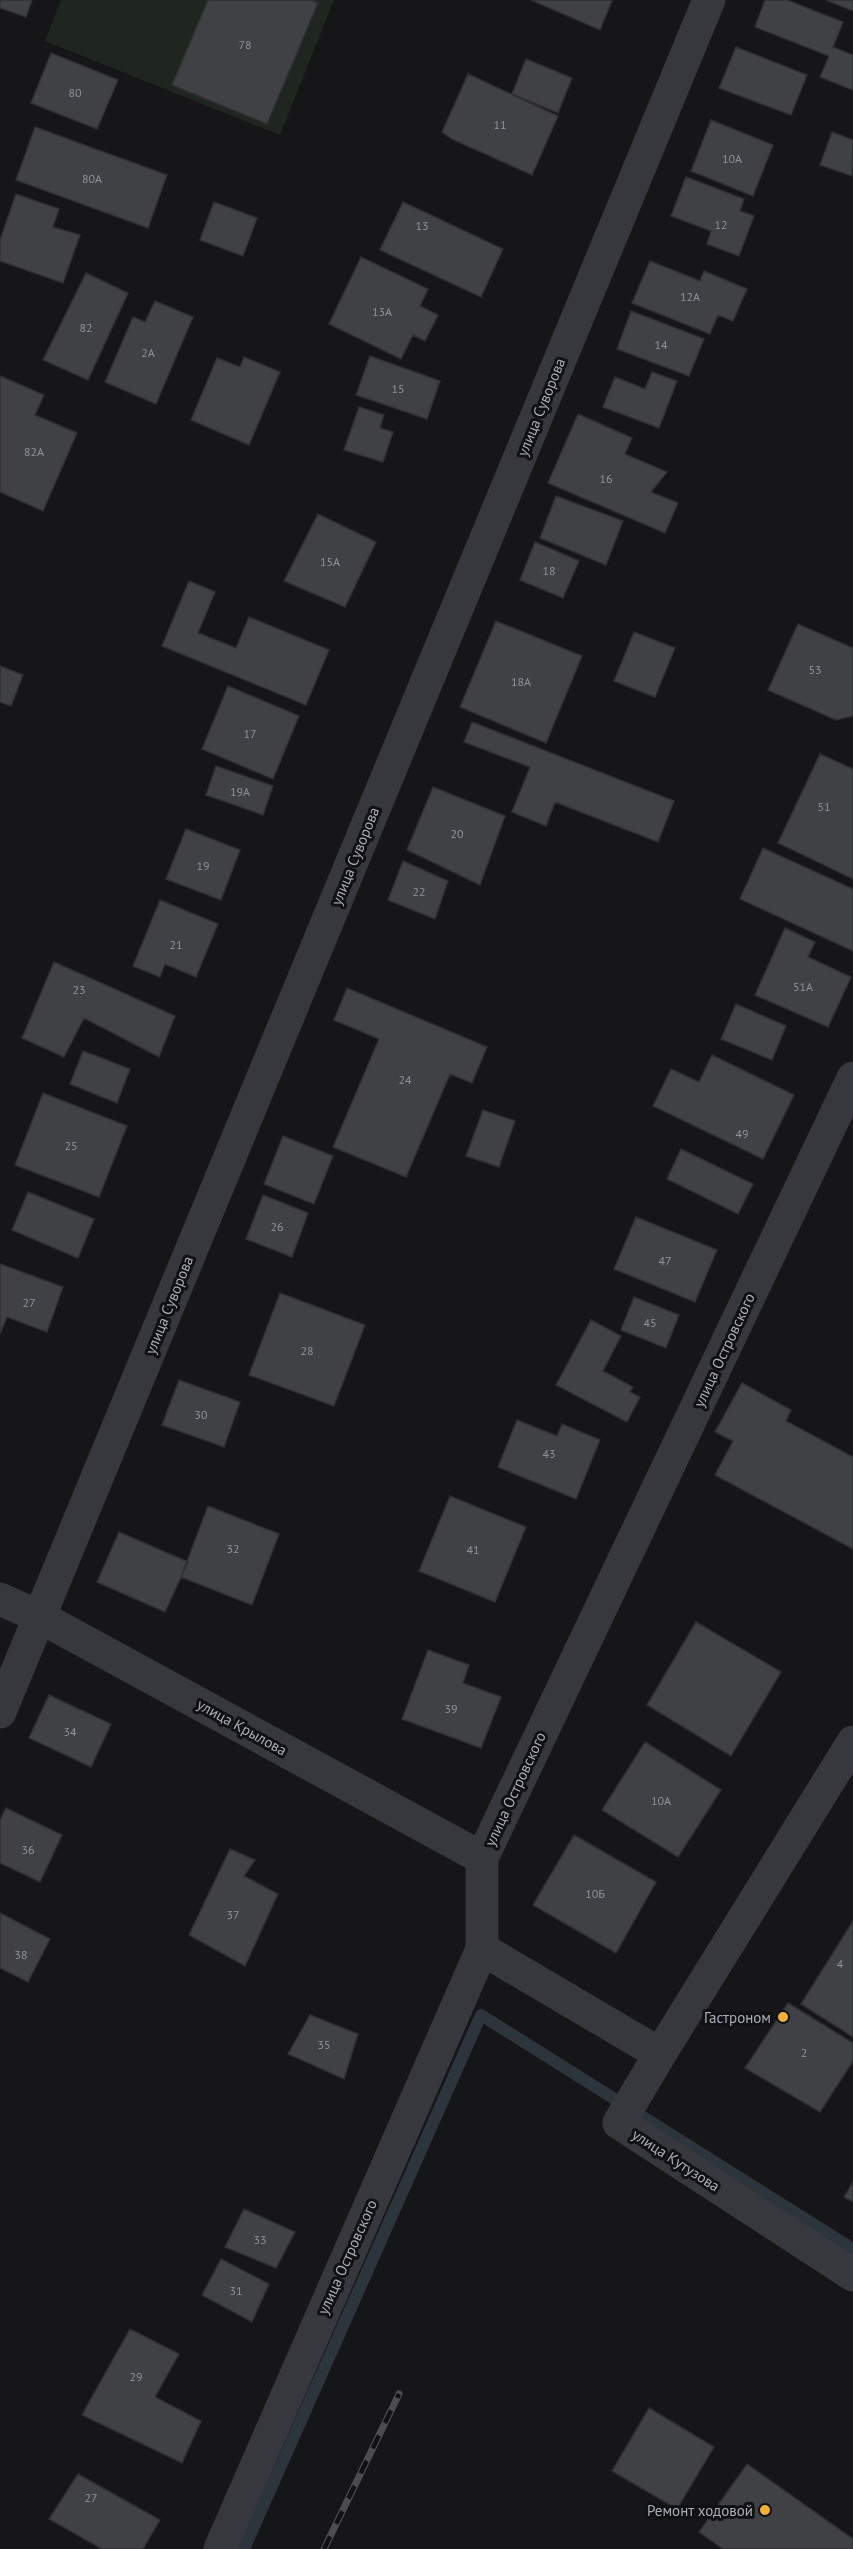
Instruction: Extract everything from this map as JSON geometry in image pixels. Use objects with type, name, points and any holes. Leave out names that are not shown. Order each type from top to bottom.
[{"type":"street","name":"улица Суворова","points":[[0,1712],[709,0]]},
{"type":"street","name":"улица Островского","points":[[220,2549],[482,1949],[482,1858],[853,1078]]},
{"type":"street","name":"улица Крылова","points":[[0,1599],[40,1617],[482,1858]]},
{"type":"street","points":[[482,1949],[660,2054],[853,1742]]},
{"type":"street","name":"улица Кутузова","points":[[660,2054],[619,2123],[853,2275]]},
{"type":"shaded area","points":[[61,0],[334,0],[280,135],[45,41]]},
{"type":"building","points":[[0,0],[32,0],[26,17],[0,8]]},
{"type":"building","points":[[208,0],[311,0],[318,3],[267,124],[172,85]]},
{"type":"building","points":[[531,0],[609,0],[612,1],[600,30]]},
{"type":"building","points":[[765,0],[787,0],[843,22],[833,47],[853,55],[853,90],[820,77],[829,56],[755,27]]},
{"type":"building","points":[[826,0],[853,0],[853,11]]},
{"type":"building","points":[[736,47],[807,75],[791,115],[719,88]]},
{"type":"building","points":[[51,53],[118,80],[97,129],[31,103]]},
{"type":"building","points":[[526,59],[572,78],[558,113],[512,94]]},
{"type":"building","points":[[468,74],[558,116],[532,175],[452,139],[442,132]]},
{"type":"building","points":[[711,120],[773,145],[753,196],[691,171]]},
{"type":"building","points":[[35,127],[167,175],[148,228],[16,180]]},
{"type":"building","points":[[832,132],[853,140],[852,176],[820,165]]},
{"type":"building","points":[[686,177],[744,199],[740,211],[754,216],[739,256],[707,244],[711,231],[671,216]]},
{"type":"building","points":[[16,194],[59,209],[53,227],[80,235],[63,283],[0,261],[0,240]]},
{"type":"building","points":[[214,202],[257,218],[243,256],[200,240]]},
{"type":"building","points":[[403,202],[503,249],[481,297],[380,250]]},
{"type":"building","points":[[361,257],[428,289],[420,306],[438,315],[425,341],[413,335],[401,359],[329,324]]},
{"type":"building","points":[[650,261],[700,281],[704,271],[747,289],[733,321],[718,315],[710,334],[632,303]]},
{"type":"building","points":[[86,273],[128,293],[88,380],[43,360]]},
{"type":"building","points":[[155,301],[193,317],[156,404],[105,382],[133,317],[145,322]]},
{"type":"building","points":[[631,311],[704,339],[689,376],[617,349]]},
{"type":"building","points":[[370,356],[440,381],[427,419],[356,395]]},
{"type":"building","points":[[244,357],[280,372],[249,445],[191,420],[217,358],[240,367]]},
{"type":"building","points":[[652,372],[677,381],[659,428],[603,407],[615,377],[645,389]]},
{"type":"building","points":[[0,376],[44,395],[35,415],[77,433],[43,511],[0,492]]},
{"type":"building","points":[[359,407],[384,415],[380,428],[393,432],[383,462],[344,450]]},
{"type":"building","points":[[578,414],[632,438],[625,454],[667,472],[651,492],[678,503],[665,533],[548,483]]},
{"type":"building","points":[[556,496],[623,521],[606,565],[540,538]]},
{"type":"building","points":[[318,514],[376,542],[345,607],[284,581]]},
{"type":"building","points":[[535,542],[579,561],[563,598],[520,580]]},
{"type":"building","points":[[189,581],[215,592],[198,633],[236,648],[249,617],[329,650],[306,705],[162,646]]},
{"type":"building","points":[[496,621],[582,656],[546,743],[460,707]]},
{"type":"building","points":[[798,624],[853,648],[853,716],[836,720],[768,690]]},
{"type":"building","points":[[634,632],[675,648],[655,697],[614,681]]},
{"type":"building","points":[[0,666],[23,675],[11,706],[0,702]]},
{"type":"building","points":[[228,686],[299,716],[273,779],[202,749]]},
{"type":"building","points":[[472,722],[674,801],[658,842],[555,802],[546,826],[512,812],[530,767],[464,742]]},
{"type":"building","points":[[820,754],[853,769],[853,879],[778,843]]},
{"type":"building","points":[[216,766],[273,786],[263,815],[206,795]]},
{"type":"building","points":[[433,787],[505,816],[480,885],[407,850]]},
{"type":"building","points":[[186,829],[240,850],[221,900],[166,879]]},
{"type":"building","points":[[763,848],[853,889],[853,951],[740,899]]},
{"type":"building","points":[[403,861],[448,881],[435,919],[388,900]]},
{"type":"building","points":[[160,900],[218,924],[196,977],[165,964],[160,977],[133,966]]},
{"type":"building","points":[[785,928],[815,942],[808,957],[851,977],[828,1027],[755,995]]},
{"type":"building","points":[[54,962],[175,1016],[159,1057],[84,1018],[64,1057],[22,1038]]},
{"type":"building","points":[[347,988],[487,1047],[472,1083],[450,1074],[406,1177],[333,1147],[379,1039],[334,1020]]},
{"type":"building","points":[[736,1004],[786,1026],[772,1060],[721,1039]]},
{"type":"building","points":[[83,1051],[130,1069],[117,1103],[70,1084]]},
{"type":"building","points":[[712,1055],[794,1095],[763,1159],[653,1106],[671,1069],[699,1082]]},
{"type":"building","points":[[43,1093],[127,1126],[99,1197],[15,1165]]},
{"type":"building","points":[[483,1110],[515,1121],[499,1167],[466,1156]]},
{"type":"building","points":[[283,1136],[333,1156],[314,1204],[264,1184]]},
{"type":"building","points":[[681,1149],[753,1184],[738,1214],[667,1179]]},
{"type":"building","points":[[28,1192],[94,1219],[78,1258],[12,1230]]},
{"type":"building","points":[[263,1195],[308,1213],[292,1257],[246,1239]]},
{"type":"building","points":[[636,1217],[717,1250],[695,1302],[614,1269]]},
{"type":"building","points":[[0,1264],[63,1287],[47,1332],[7,1317],[0,1334]]},
{"type":"building","points":[[280,1293],[365,1325],[334,1406],[249,1375]]},
{"type":"building","points":[[634,1297],[679,1315],[666,1348],[621,1330]]},
{"type":"building","points":[[591,1320],[621,1336],[603,1371],[633,1387],[630,1392],[640,1397],[627,1422],[556,1385]]},
{"type":"building","points":[[179,1380],[240,1402],[224,1447],[162,1425]]},
{"type":"building","points":[[742,1383],[791,1410],[786,1421],[853,1457],[853,1549],[715,1475],[733,1441],[715,1432]]},
{"type":"building","points":[[517,1420],[557,1436],[562,1424],[600,1440],[576,1499],[498,1467]]},
{"type":"building","points":[[450,1496],[526,1527],[495,1602],[419,1571]]},
{"type":"building","points":[[208,1506],[279,1534],[252,1605],[181,1577]]},
{"type":"building","points":[[119,1532],[188,1562],[165,1612],[97,1582]]},
{"type":"building","points":[[696,1622],[781,1672],[731,1756],[647,1705]]},
{"type":"building","points":[[428,1650],[469,1665],[463,1683],[501,1697],[481,1748],[402,1719]]},
{"type":"building","points":[[49,1695],[111,1724],[91,1767],[29,1738]]},
{"type":"building","points":[[645,1742],[721,1790],[678,1857],[602,1810]]},
{"type":"building","points":[[6,1808],[62,1835],[40,1882],[0,1863],[0,1820]]},
{"type":"building","points":[[574,1835],[656,1882],[616,1953],[533,1905]]},
{"type":"building","points":[[230,1849],[255,1860],[244,1876],[278,1894],[245,1966],[189,1935]]},
{"type":"building","points":[[0,1913],[50,1939],[28,1982],[0,1968]]},
{"type":"building","points":[[853,1921],[853,2037],[801,2004]]},
{"type":"building","points":[[788,2003],[853,2043],[853,2061],[820,2112],[745,2068]]},
{"type":"building","points":[[310,2015],[358,2034],[344,2079],[288,2054]]},
{"type":"building","points":[[853,2182],[853,2202],[844,2197]]},
{"type":"building","points":[[244,2209],[295,2232],[276,2268],[225,2247]]},
{"type":"building","points":[[221,2259],[269,2284],[252,2322],[202,2295]]},
{"type":"building","points":[[130,2329],[179,2354],[155,2397],[201,2421],[182,2463],[82,2415]]},
{"type":"building","points":[[649,2408],[714,2447],[677,2509],[612,2471]]},
{"type":"building","points":[[747,2464],[853,2539],[853,2549],[723,2549],[699,2532]]},
{"type":"building","points":[[78,2474],[160,2520],[143,2549],[102,2549],[49,2519]]},
{"type":"waterway","points":[[244,2549],[481,2015],[853,2249]]},
{"type":"railway","points":[[324,2549],[399,2394]]},
{"type":"place","name":"Гастроном","points":[[783,2017]]},
{"type":"place","name":"Ремонт ходовой","points":[[765,2510]]}]
